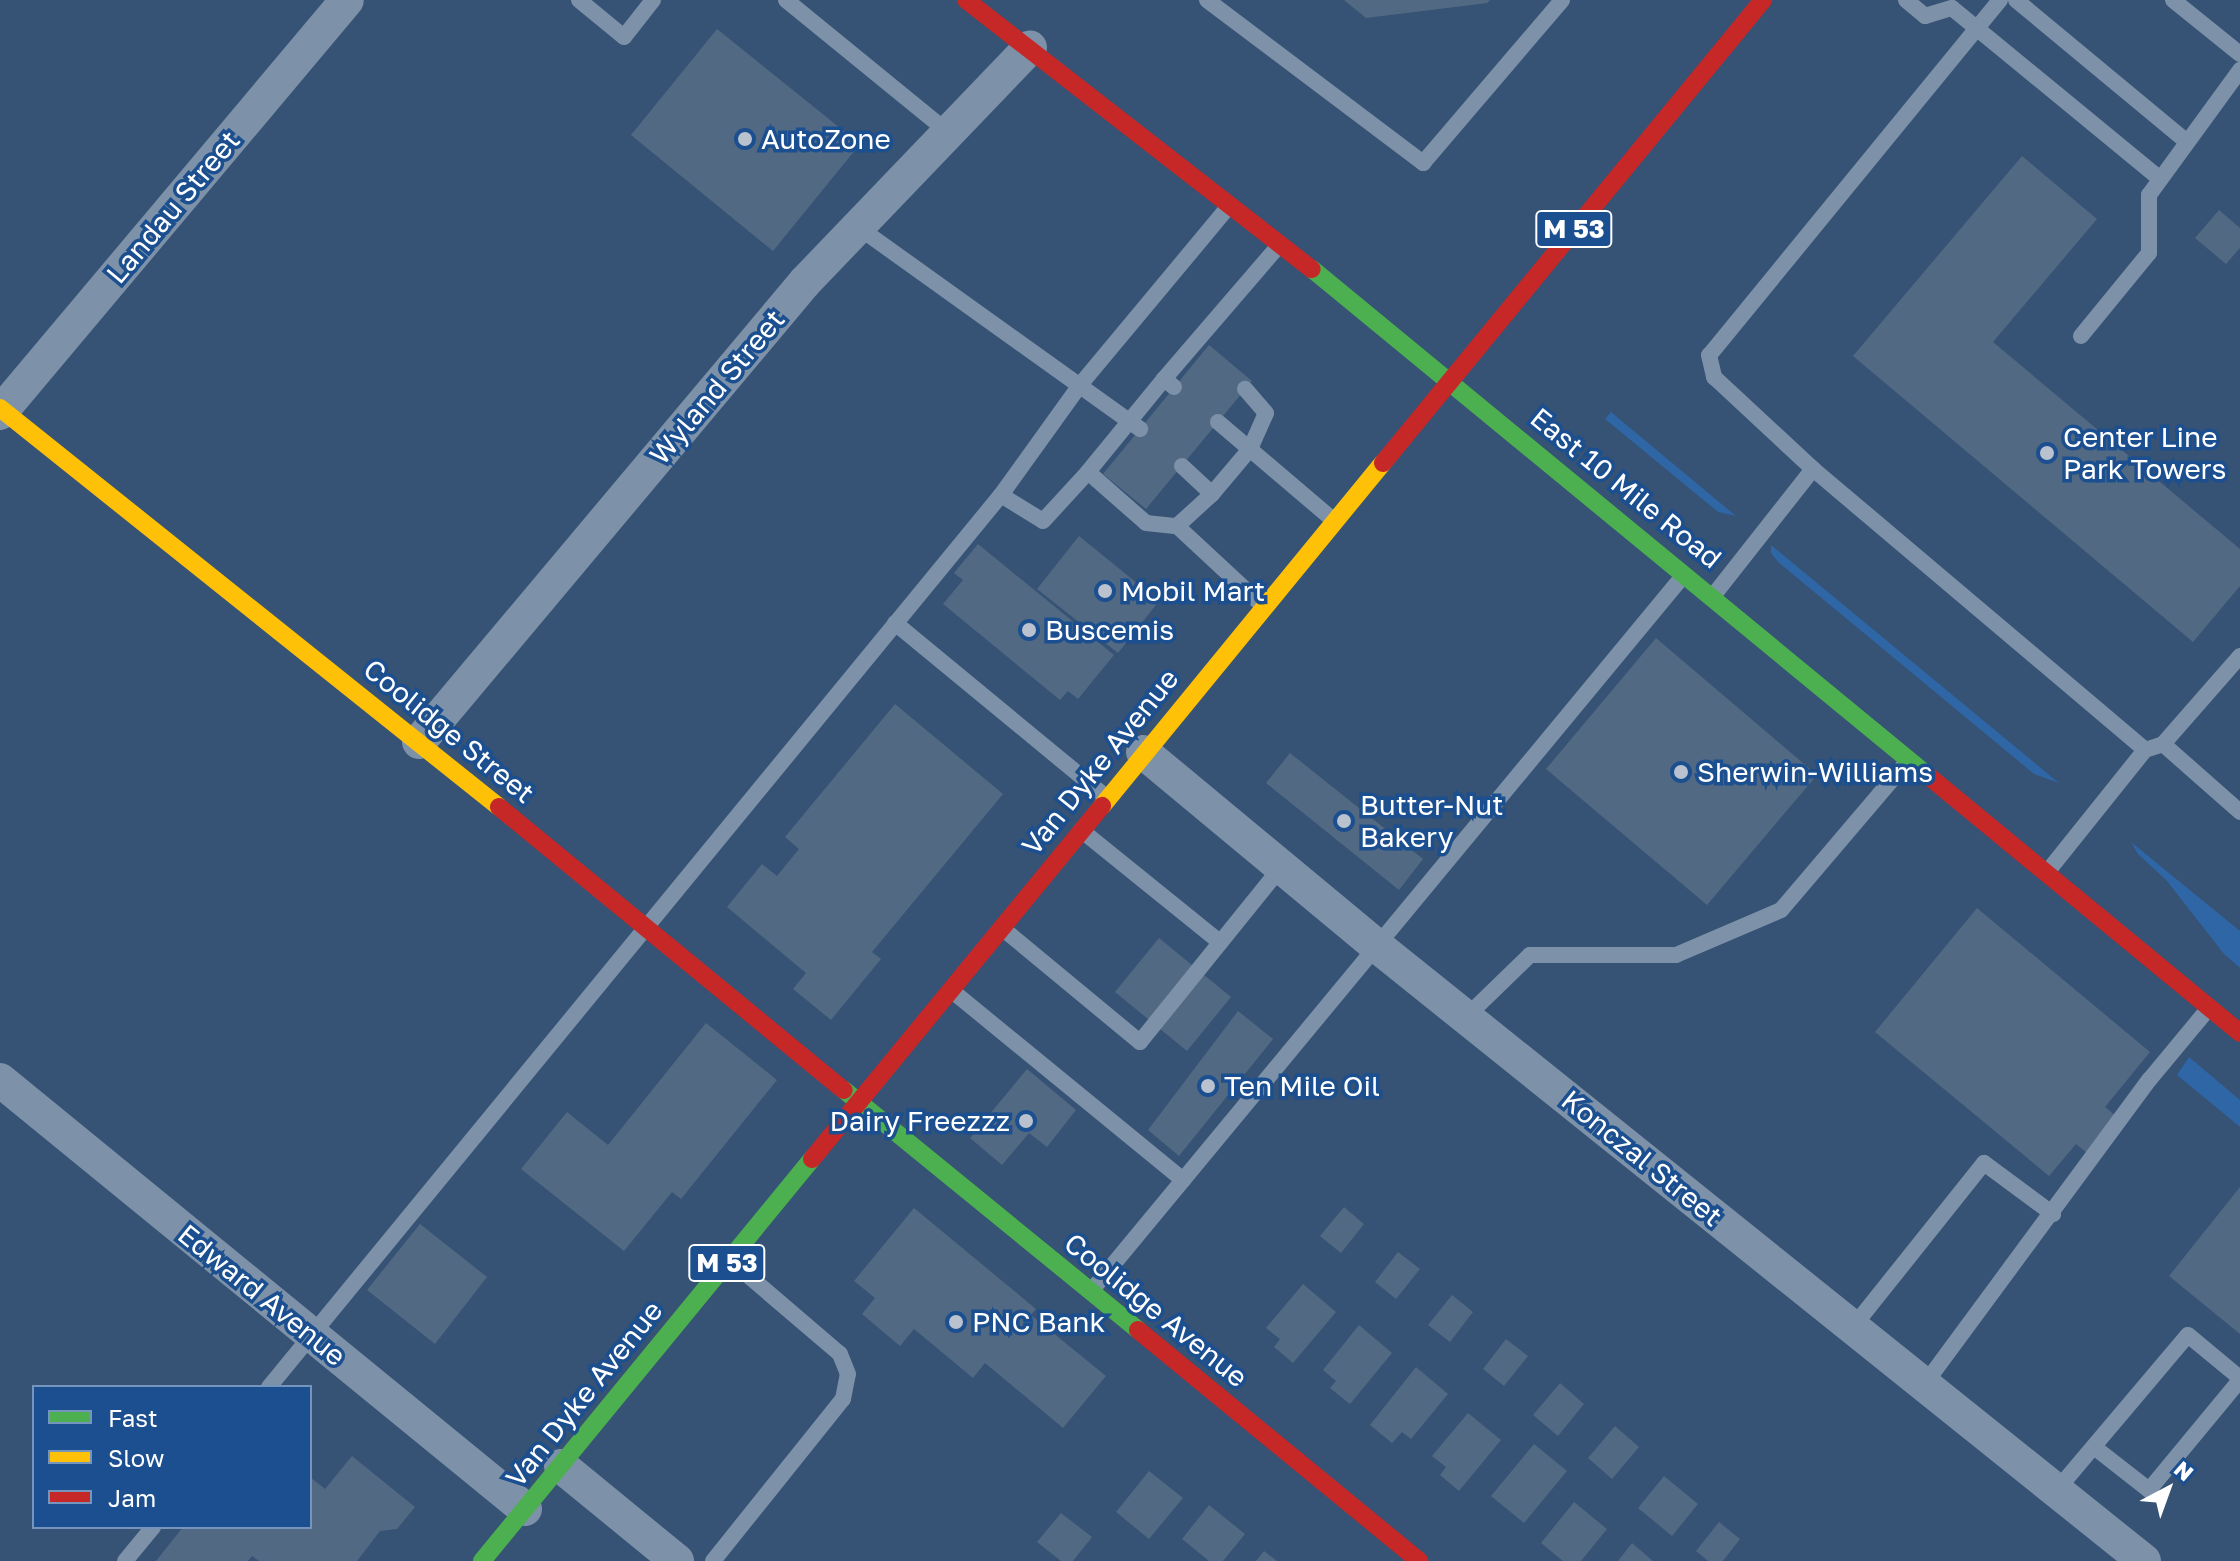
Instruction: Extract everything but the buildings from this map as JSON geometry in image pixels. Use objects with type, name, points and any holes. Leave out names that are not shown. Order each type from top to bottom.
[{"type":"main road","name":"East 10 Mile Road","points":[[966,0],[1030,47],[1450,380],[2048,871],[2240,1033]]},
{"type":"main road","name":"Van Dyke Avenue","points":[[482,1561],[1763,0]]},
{"type":"main road","name":"Coolidge Street","points":[[1,411],[419,742],[859,1102]]},
{"type":"main road","name":"Coolidge Avenue","points":[[859,1102],[1419,1561]]},
{"type":"street","name":"Landau Street","points":[[1,411],[347,0]]},
{"type":"street","name":"Wyland Street","points":[[419,742],[805,282],[1030,47]]},
{"type":"street","name":"Konczal Street","points":[[1143,752],[1377,946],[2144,1561]]},
{"type":"street","name":"Edward Avenue","points":[[0,1080],[525,1509]]},
{"type":"street","points":[[561,1466],[677,1561]]},
{"type":"lane","points":[[579,0],[624,37],[653,0]]},
{"type":"lane","points":[[786,0],[948,132]]},
{"type":"lane","points":[[1207,0],[1423,163],[1562,0]]},
{"type":"lane","points":[[1906,0],[1925,16],[1952,4],[2160,179]]},
{"type":"lane","points":[[2000,0],[1975,26],[1709,355],[1714,377],[1813,469],[2145,750]]},
{"type":"lane","points":[[2016,0],[2186,141]]},
{"type":"lane","points":[[2173,0],[2240,54]]},
{"type":"lane","points":[[2081,336],[2149,253],[2149,195],[2240,70]]},
{"type":"lane","points":[[271,1385],[1001,495],[1080,385],[1230,205]]},
{"type":"lane","points":[[858,227],[1135,425]]},
{"type":"lane","points":[[1001,495],[1043,521],[1135,425],[1280,244]]},
{"type":"lane","points":[[1177,526],[1212,494],[1250,449],[1266,413],[1245,389]]},
{"type":"lane","points":[[1218,422],[1333,521]]},
{"type":"lane","points":[[1182,466],[1212,494]]},
{"type":"lane","points":[[1713,596],[1813,469]]},
{"type":"lane","points":[[1088,472],[1146,523],[1177,526],[1263,606]]},
{"type":"lane","points":[[1090,1292],[1685,574]]},
{"type":"lane","points":[[895,623],[1106,797]]},
{"type":"lane","points":[[2048,871],[2145,750],[2163,744],[2240,656]]},
{"type":"lane","points":[[2163,744],[2240,812]]},
{"type":"lane","points":[[1466,1017],[1530,955],[1676,955],[1781,910],[1909,759]]},
{"type":"lane","points":[[1080,829],[1220,942]]},
{"type":"lane","points":[[1001,927],[1140,1042],[1281,867]]},
{"type":"lane","points":[[950,989],[1183,1180]]},
{"type":"lane","points":[[1924,1385],[2150,1079],[2210,1007]]},
{"type":"lane","points":[[1853,1327],[1984,1163],[2053,1214]]},
{"type":"lane","points":[[713,1561],[843,1399],[848,1374],[840,1354],[730,1260]]},
{"type":"lane","points":[[2056,1491],[2188,1335],[2240,1379],[2149,1490],[2094,1447]]},
{"type":"lane","points":[[125,1561],[151,1529]]},
{"type":"shaded area","points":[[1611,412],[1736,516],[1718,512],[1605,419]]},
{"type":"shaded area","points":[[1771,545],[2059,783],[2034,774],[1778,562],[1771,553]]},
{"type":"shaded area","points":[[2131,842],[2240,931],[2240,968],[2224,954],[2167,881],[2138,854]]},
{"type":"shaded area","points":[[2189,1057],[2240,1100],[2240,1127],[2177,1075]]},
{"type":"traffic: fast","points":[[1312,269],[1926,774]]},
{"type":"traffic: fast","points":[[844,1090],[1138,1330]]},
{"type":"traffic: fast","points":[[482,1561],[812,1159]]},
{"type":"traffic: slow","points":[[0,408],[499,807]]},
{"type":"traffic: slow","points":[[1102,806],[1383,463]]},
{"type":"traffic: jam","points":[[966,0],[1312,269]]},
{"type":"traffic: jam","points":[[1383,463],[1763,0]]},
{"type":"traffic: jam","points":[[1926,774],[2240,1033]]},
{"type":"traffic: jam","points":[[812,1159],[1102,806]]},
{"type":"traffic: jam","points":[[499,807],[844,1090]]},
{"type":"traffic: jam","points":[[1138,1330],[1419,1561]]},
{"type":"place","name":"AutoZone","points":[[745,139]]},
{"type":"place","name":"Center Line Park Towers","points":[[2047,453]]},
{"type":"place","name":"Mobil Mart","points":[[1105,591]]},
{"type":"place","name":"Buscemis","points":[[1029,630]]},
{"type":"place","name":"Sherwin-Williams","points":[[1681,772]]},
{"type":"place","name":"Butter-Nut Bakery","points":[[1344,821]]},
{"type":"place","name":"Ten Mile Oil","points":[[1208,1086]]},
{"type":"place","name":"Dairy Freezzz","points":[[1026,1121]]},
{"type":"place","name":"PNC Bank","points":[[956,1322]]}]
